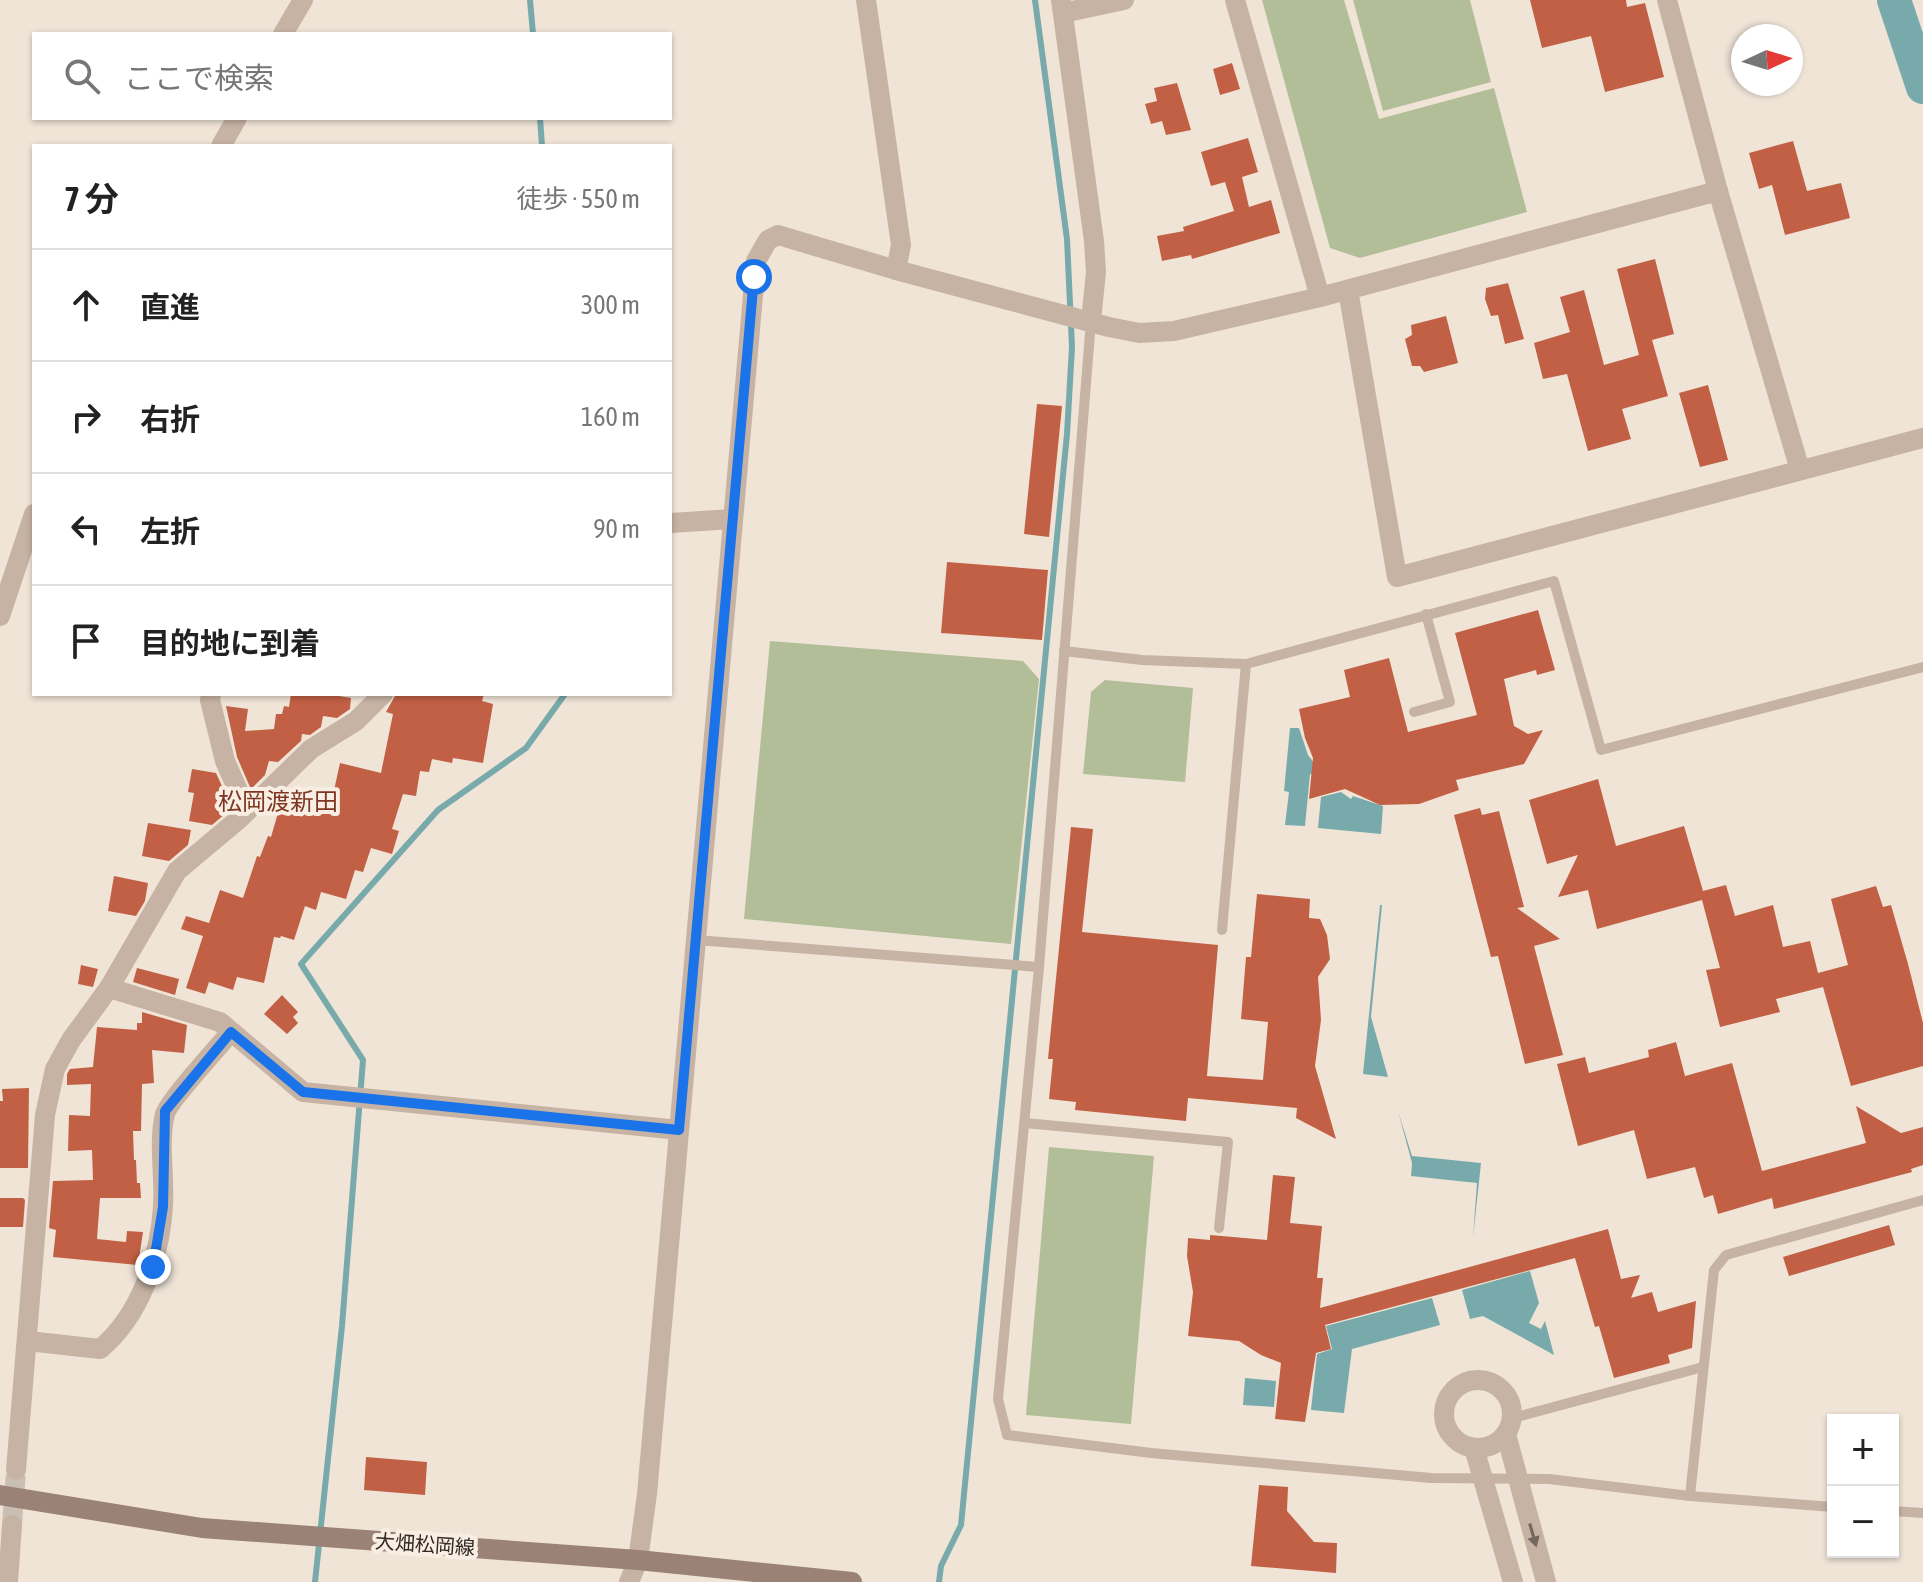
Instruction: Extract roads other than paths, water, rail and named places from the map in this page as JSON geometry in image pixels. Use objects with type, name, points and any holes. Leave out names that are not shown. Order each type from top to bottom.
[{"type":"main road","name":"大畑松岡線","points":[[0,1495],[202,1528],[638,1560],[852,1582]]},
{"type":"street","points":[[284,32],[303,0]]},
{"type":"street","points":[[866,0],[901,245],[896,270]]},
{"type":"street","points":[[1091,321],[1096,272],[1094,241],[1062,7],[1124,0]]},
{"type":"street","points":[[1235,0],[1320,297]]},
{"type":"street","points":[[1667,0],[1718,191],[1800,470]]},
{"type":"street","points":[[222,144],[236,120]]},
{"type":"street","points":[[629,1582],[638,1560],[647,1494],[756,261],[768,240],[778,235],[794,237],[896,270],[1139,333],[1174,331],[1320,297],[1718,191]]},
{"type":"street","points":[[1348,290],[1397,577],[1923,438]]},
{"type":"street","points":[[672,523],[733,519]]},
{"type":"street","points":[[0,616],[32,520]]},
{"type":"street","points":[[211,696],[225,761],[247,811]]},
{"type":"street","points":[[16,1470],[45,1115],[55,1069],[71,1040],[109,988],[177,871],[247,811],[311,749],[356,721],[381,696]]},
{"type":"street","points":[[109,988],[220,1022],[303,1092],[679,1130]]},
{"type":"street","points":[[28,1341],[100,1349],[113,1339],[153,1267],[163,1207],[165,1111],[231,1032]]},
{"type":"street","points":[[1509,1426],[1497,1443],[1474,1448],[1453,1437],[1444,1413],[1456,1389],[1471,1381],[1494,1384],[1510,1401],[1509,1426],[1517,1479],[1546,1582]]},
{"type":"street","points":[[1474,1448],[1513,1582]]},
{"type":"street","points":[[8,1582],[12,1525]]},
{"type":"lane","points":[[1091,321],[1039,967],[998,1399],[1007,1435],[1151,1453],[1431,1478],[1549,1479],[1690,1496],[1827,1507]]},
{"type":"lane","points":[[1064,651],[1142,660],[1246,664],[1554,581],[1601,750],[1923,667]]},
{"type":"lane","points":[[1414,712],[1450,702],[1426,614]]},
{"type":"lane","points":[[1222,930],[1246,664]]},
{"type":"lane","points":[[696,940],[1039,967]]},
{"type":"lane","points":[[1025,1123],[1228,1142],[1219,1228]]},
{"type":"lane","points":[[1690,1496],[1714,1270],[1726,1255],[1923,1200]]},
{"type":"lane","points":[[1509,1426],[1703,1367]]},
{"type":"lane","points":[[1899,1511],[1923,1513]]},
{"type":"water","points":[[1290,728],[1299,728],[1308,755],[1324,776],[1310,774],[1305,826],[1285,825],[1289,792],[1284,791]]},
{"type":"water","points":[[1341,792],[1351,799],[1353,796],[1383,806],[1381,834],[1318,828],[1321,797]]},
{"type":"water","points":[[1380,905],[1371,1017],[1388,1077],[1363,1074]]},
{"type":"water","points":[[1398,1111],[1412,1156],[1481,1163],[1473,1238],[1477,1183],[1411,1176],[1412,1163]]},
{"type":"water","points":[[1530,1271],[1539,1303],[1529,1323],[1541,1329],[1545,1321],[1554,1355],[1483,1316],[1470,1319],[1462,1290]]},
{"type":"water","points":[[1432,1298],[1440,1325],[1352,1349],[1344,1413],[1311,1410],[1317,1354],[1332,1349],[1326,1326]]},
{"type":"water","points":[[1245,1378],[1276,1381],[1274,1407],[1243,1405]]},
{"type":"waterway","points":[[530,0],[533,32]]},
{"type":"waterway","points":[[939,1582],[941,1566],[961,1525],[1067,434],[1072,347],[1067,239],[1035,0]]},
{"type":"waterway","points":[[1894,0],[1923,87]]},
{"type":"waterway","points":[[540,120],[542,144]]},
{"type":"waterway","points":[[315,1582],[342,1326],[363,1060],[301,964],[438,810],[526,748],[564,696]]},
{"type":"tunnel","points":[[12,1525],[16,1470]]},
{"type":"district","name":"松岡渡新田","points":[[278,801]]}]
